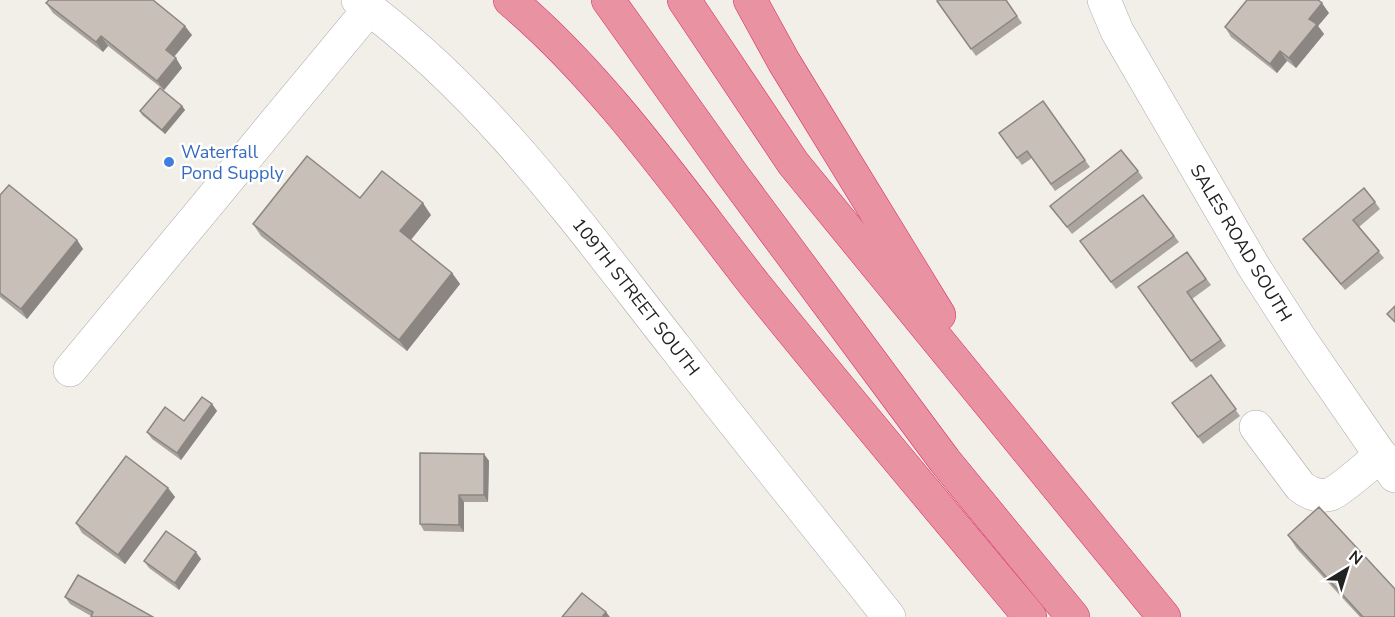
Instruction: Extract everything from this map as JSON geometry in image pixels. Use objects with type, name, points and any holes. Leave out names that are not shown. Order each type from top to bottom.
[{"type":"highway","points":[[510,0],[577,64],[629,125],[794,334],[1030,617]]},
{"type":"highway","points":[[608,0],[732,174],[945,461],[1073,617]]},
{"type":"highway","points":[[684,0],[793,163],[1164,617]]},
{"type":"highway","points":[[750,0],[784,62],[1007,426]]},
{"type":"street","points":[[70,370],[364,4]]},
{"type":"street","name":"109TH STREET SOUTH","points":[[364,4],[428,57],[474,101],[570,210],[675,348],[889,617]]},
{"type":"street","name":"SALES ROAD SOUTH","points":[[1111,4],[1117,31],[1254,267],[1301,340],[1388,465]]},
{"type":"street","points":[[1256,428],[1300,486],[1308,492],[1321,495],[1332,494],[1388,465]]},
{"type":"building","points":[[49,0],[153,0],[185,26],[166,50],[176,58],[157,81],[101,36],[96,42],[46,3]]},
{"type":"building","points":[[938,0],[1006,0],[1017,16],[971,49]]},
{"type":"building","points":[[1247,0],[1318,0],[1322,3],[1309,19],[1317,24],[1289,58],[1280,51],[1270,64],[1225,27]]},
{"type":"building","points":[[160,88],[182,106],[162,130],[140,111]]},
{"type":"building","points":[[1043,101],[1085,160],[1051,184],[1027,151],[1017,158],[999,133]]},
{"type":"building","points":[[1121,150],[1138,171],[1067,227],[1050,206]]},
{"type":"building","points":[[307,156],[360,198],[382,171],[423,203],[400,231],[452,273],[399,340],[253,224]]},
{"type":"building","points":[[9,185],[77,240],[21,309],[0,293],[0,195]]},
{"type":"building","points":[[1364,188],[1375,202],[1353,220],[1379,251],[1341,284],[1303,239]]},
{"type":"building","points":[[1143,195],[1174,236],[1111,282],[1080,241]]},
{"type":"building","points":[[1187,252],[1206,279],[1187,292],[1221,340],[1191,361],[1138,287]]},
{"type":"building","points":[[1395,306],[1395,322],[1387,314]]},
{"type":"building","points":[[1211,375],[1236,409],[1198,437],[1172,403]]},
{"type":"building","points":[[202,397],[212,404],[177,453],[147,432],[165,407],[184,421]]},
{"type":"building","points":[[420,453],[484,454],[484,495],[459,495],[459,525],[420,524]]},
{"type":"building","points":[[126,456],[168,488],[118,555],[76,523]]},
{"type":"building","points":[[1319,507],[1395,589],[1395,617],[1363,617],[1288,535]]},
{"type":"building","points":[[166,531],[196,552],[175,583],[144,561]]},
{"type":"building","points":[[78,575],[153,617],[91,617],[93,612],[65,597]]},
{"type":"building","points":[[582,593],[606,612],[602,617],[562,617]]},
{"type":"place","name":"Waterfall Pond Supply","points":[[169,162]]}]
